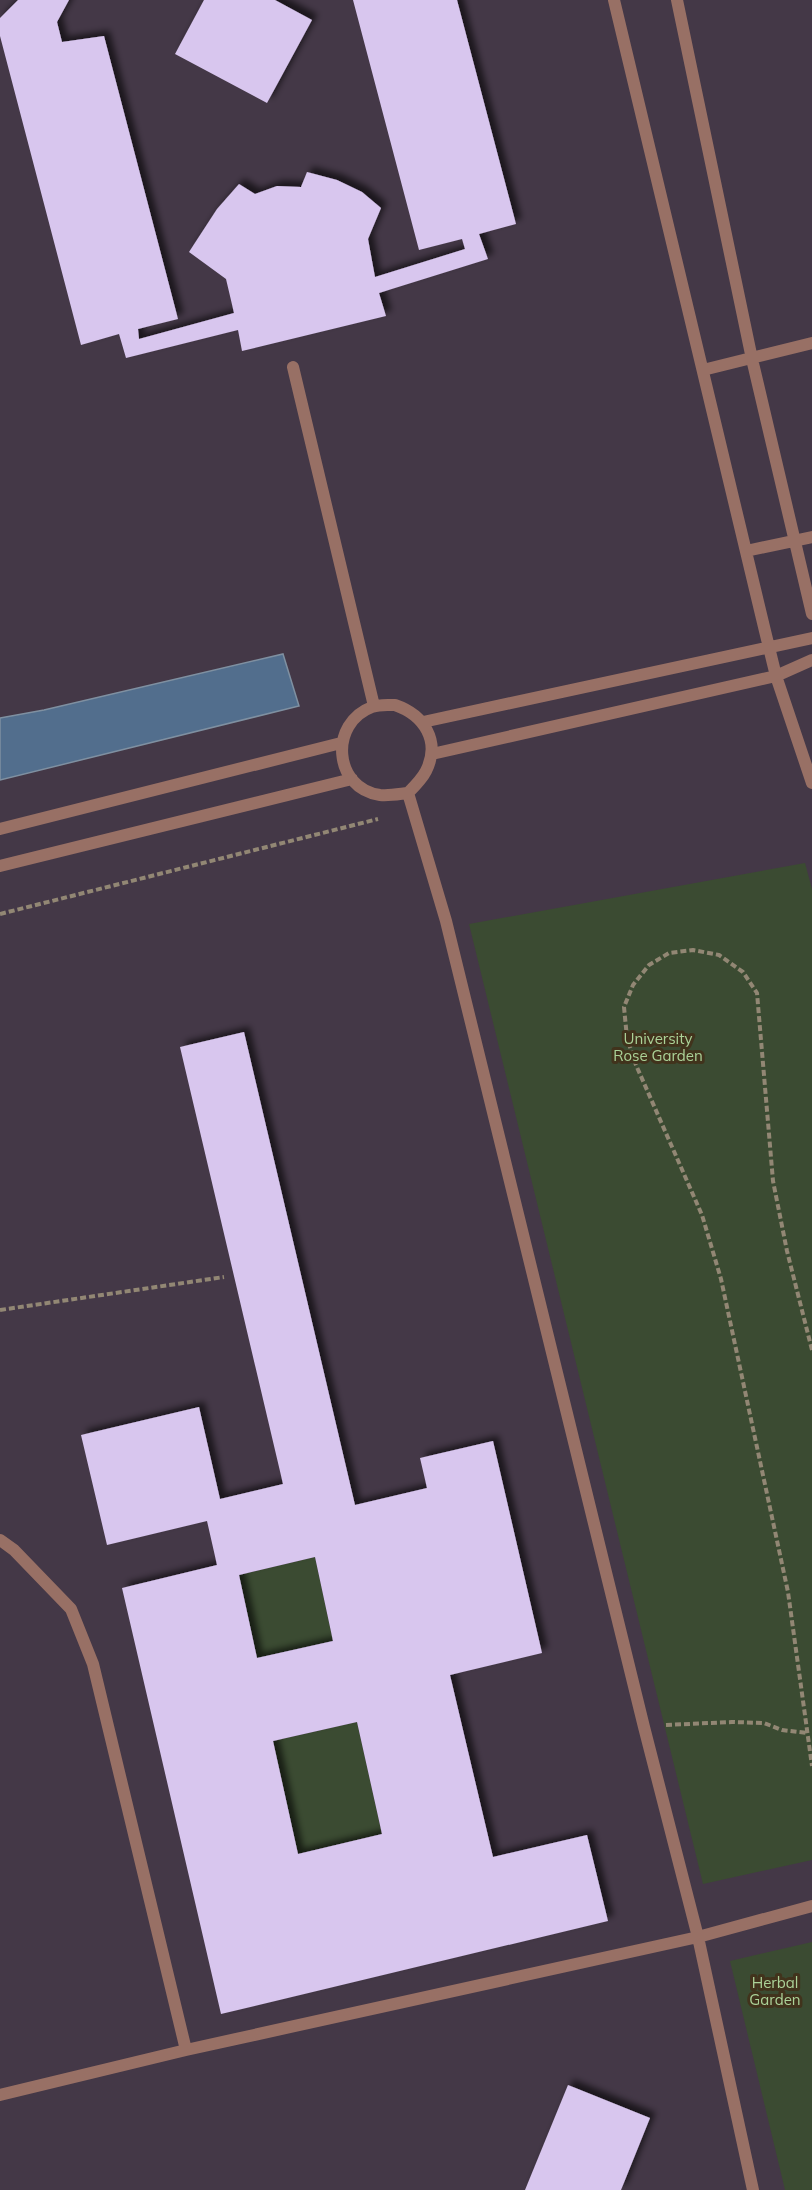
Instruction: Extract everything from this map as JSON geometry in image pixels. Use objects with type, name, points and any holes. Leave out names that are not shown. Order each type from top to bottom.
[{"type":"lane","points":[[615,0],[639,110],[776,676],[812,783]]},
{"type":"lane","points":[[677,0],[752,359],[812,614]]},
{"type":"lane","points":[[703,370],[812,343]]},
{"type":"lane","points":[[293,367],[374,706]]},
{"type":"lane","points":[[746,551],[812,537]]},
{"type":"lane","points":[[423,722],[812,638]]},
{"type":"lane","points":[[432,754],[776,676],[812,660]]},
{"type":"lane","points":[[395,705],[409,710],[423,722],[430,738],[432,754],[426,772],[408,793],[381,795],[364,789],[351,779],[343,762],[341,743],[347,727],[359,714],[374,706],[395,705]]},
{"type":"lane","points":[[0,829],[341,743]]},
{"type":"lane","points":[[0,866],[351,779]]},
{"type":"lane","points":[[408,793],[446,921],[644,1727],[698,1936],[753,2190]]},
{"type":"lane","points":[[0,1540],[14,1550],[71,1609],[93,1664],[186,2050]]},
{"type":"lane","points":[[0,2095],[186,2050],[698,1936],[812,1906]]},
{"type":"path","points":[[0,914],[413,810]]},
{"type":"path","points":[[812,1350],[787,1251],[773,1181],[757,993],[743,972],[718,955],[693,950],[669,953],[649,965],[633,985],[624,1007],[627,1038],[636,1065],[702,1215],[721,1279],[788,1592],[812,1766]]},
{"type":"path","points":[[0,1310],[224,1277]]},
{"type":"path","points":[[644,1727],[722,1722],[764,1723],[782,1730],[807,1733]]},
{"type":"shaded area","points":[[0,0],[812,0],[812,2190],[0,2190]]},
{"type":"green space","name":"University Rose Garden","points":[[805,863],[812,889],[812,1860],[703,1884],[469,924]]},
{"type":"green space","points":[[315,1557],[333,1641],[257,1658],[239,1575]]},
{"type":"green space","points":[[357,1722],[382,1834],[298,1854],[273,1741]]},
{"type":"green space","name":"Herbal Garden","points":[[812,1942],[812,2190],[785,2190],[730,1961]]},
{"type":"water","points":[[283,654],[299,706],[0,780],[0,718],[44,710]]},
{"type":"building","points":[[18,0],[69,0],[57,22],[62,42],[104,36],[178,319],[138,329],[139,339],[234,313],[226,279],[189,252],[217,209],[239,184],[255,194],[277,186],[301,187],[307,172],[337,180],[362,192],[381,208],[368,239],[375,277],[465,249],[462,239],[419,250],[353,0],[457,0],[516,224],[479,234],[488,259],[379,293],[386,316],[242,351],[238,330],[126,358],[119,334],[81,345],[0,36],[0,18]]},
{"type":"building","points":[[204,0],[275,0],[312,20],[267,103],[175,54]]},
{"type":"building","points":[[244,1032],[355,1505],[427,1488],[420,1458],[493,1441],[542,1653],[450,1675],[493,1857],[587,1835],[608,1921],[221,2014],[122,1588],[217,1565],[207,1521],[107,1545],[81,1435],[199,1407],[220,1499],[283,1484],[180,1047]],"holes":[[[315,1557],[333,1641],[257,1658],[239,1575]],[[357,1722],[382,1834],[298,1854],[273,1741]]]},
{"type":"building","points":[[568,2085],[650,2118],[621,2190],[525,2190]]}]
